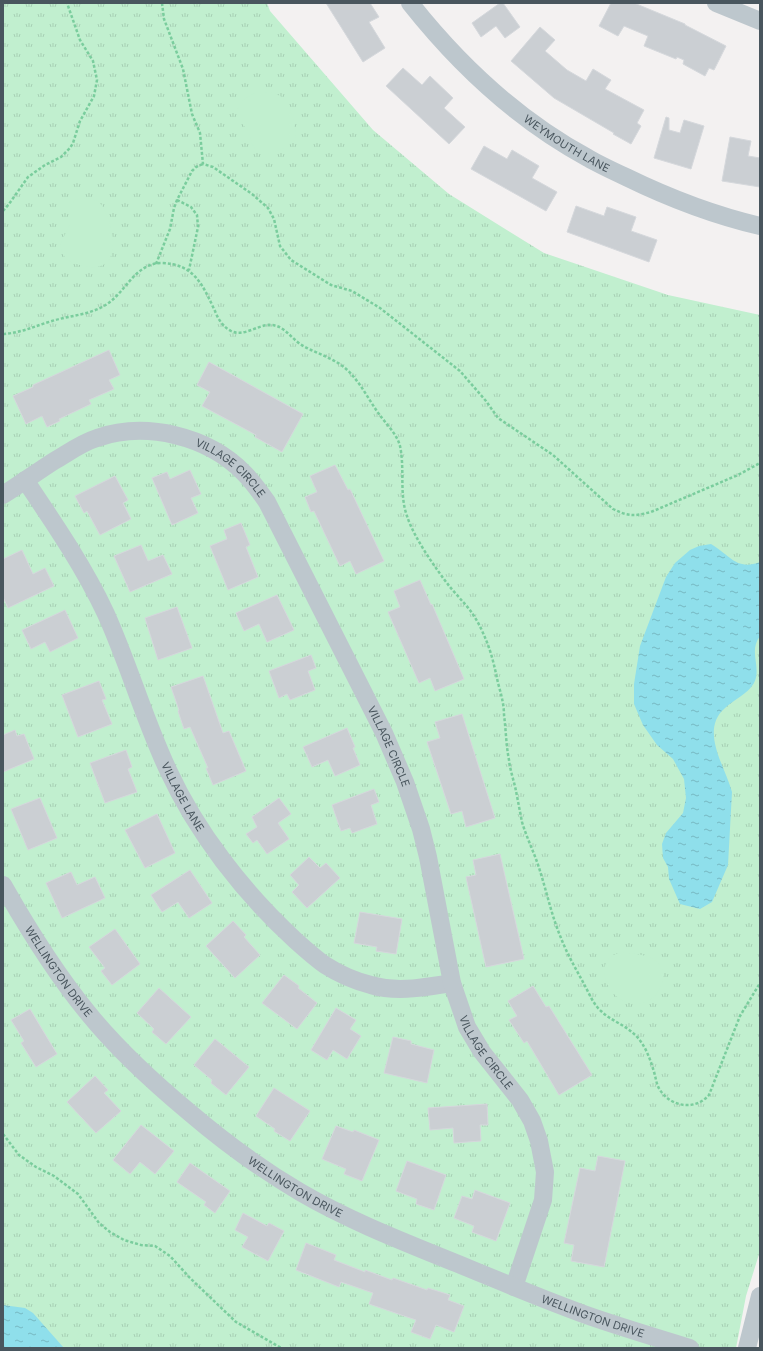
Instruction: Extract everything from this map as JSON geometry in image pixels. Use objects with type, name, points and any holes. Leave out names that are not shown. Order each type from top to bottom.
[{"type":"street","name":"WEYMOUTH LANE","points":[[410,3],[444,44],[465,66],[520,114],[587,158],[650,189],[710,212],[760,226]]},
{"type":"street","points":[[716,3],[760,21]]},
{"type":"street","name":"VILLAGE CIRCLE","points":[[3,495],[84,443],[110,434],[137,431],[164,433],[177,436],[204,446],[227,458],[251,480],[267,502],[384,733],[399,767],[414,808],[428,857],[452,983],[462,1013],[474,1040],[520,1100],[536,1130],[542,1152],[545,1172],[543,1200],[514,1287]]},
{"type":"street","name":"VILLAGE LANE","points":[[25,480],[70,548],[105,612],[121,649],[152,733],[180,794],[206,836],[242,884],[275,921],[308,951],[326,966],[348,977],[370,985],[389,989],[414,988],[452,983]]},
{"type":"street","name":"WELLINGTON DRIVE","points":[[3,885],[41,948],[64,981],[88,1013],[116,1044],[155,1084],[214,1133],[280,1180],[326,1206],[385,1233],[514,1287],[592,1317],[690,1348]]},
{"type":"street","points":[[747,1348],[760,1296]]},
{"type":"path","points":[[3,211],[10,204],[28,177],[44,165],[66,154],[74,142],[80,121],[94,96],[97,80],[93,61],[80,40],[67,3]]},
{"type":"path","points":[[162,3],[164,19],[183,69],[192,114],[200,133],[203,164]]},
{"type":"path","points":[[156,264],[170,229],[176,200],[192,171],[196,167],[203,164],[213,167],[252,194],[268,208],[274,219],[280,246],[291,260],[331,285],[352,291],[380,308],[460,371],[486,401],[498,418],[553,455],[613,509],[625,515],[636,516],[651,512],[738,475],[760,463]]},
{"type":"path","points":[[176,200],[190,207],[197,215],[198,227],[189,270]]},
{"type":"path","points":[[3,334],[30,330],[51,321],[84,314],[104,307],[137,273],[146,266],[165,263],[189,270],[196,277],[204,288],[217,317],[223,325],[231,331],[238,333],[267,325],[283,328],[295,341],[343,366],[356,379],[397,439],[400,446],[402,496],[411,528],[432,562],[451,588],[466,605],[487,642],[495,668],[504,712],[508,759],[522,823],[538,866],[560,937],[577,972],[601,1012],[636,1035],[642,1042],[649,1058],[657,1086],[662,1094],[672,1101],[686,1106],[705,1100],[709,1096],[740,1016],[760,983]]},
{"type":"path","points":[[3,1134],[20,1155],[36,1167],[54,1176],[78,1194],[99,1223],[110,1232],[124,1240],[142,1245],[156,1246],[170,1256],[190,1278],[236,1322],[281,1348]]},
{"type":"green space","points":[[3,3],[267,3],[270,11],[373,130],[449,194],[544,253],[668,295],[760,315],[760,1251],[746,1296],[736,1348],[3,1348]]},
{"type":"green space","points":[[254,93],[273,93],[284,99],[290,109],[295,126],[296,137],[294,141],[274,152],[263,153],[259,152],[255,148],[252,144],[248,131],[238,116],[237,111],[242,102]]},
{"type":"green space","points":[[84,198],[95,200],[104,208],[111,228],[113,247],[111,255],[107,262],[101,266],[92,267],[72,262],[67,259],[60,245],[70,224],[70,206],[75,200]]},
{"type":"green space","points":[[622,952],[649,957],[657,962],[661,967],[663,973],[662,985],[655,996],[650,1000],[633,1003],[622,1000],[613,993],[607,984],[604,974],[605,965],[611,957]]},
{"type":"water","points":[[711,544],[739,563],[745,565],[760,562],[760,636],[755,648],[757,671],[754,683],[748,691],[724,709],[717,718],[714,728],[716,749],[732,792],[728,865],[712,902],[700,909],[680,904],[669,879],[668,867],[663,858],[662,844],[666,833],[683,813],[686,798],[684,779],[673,759],[657,745],[643,725],[634,704],[634,684],[640,646],[666,577],[675,563],[690,550],[699,546]]},
{"type":"water","points":[[3,1305],[25,1308],[33,1313],[64,1348],[3,1348]]},
{"type":"building","points":[[326,3],[370,3],[379,17],[369,22],[385,48],[363,62]]},
{"type":"building","points":[[500,3],[503,3],[520,27],[505,38],[496,26],[481,37],[472,23]]},
{"type":"building","points":[[611,3],[634,3],[685,24],[726,46],[714,70],[709,68],[705,76],[683,64],[684,60],[677,57],[676,59],[644,46],[648,36],[624,26],[618,36],[599,26]]},
{"type":"building","points":[[540,27],[555,40],[545,51],[567,70],[586,81],[593,69],[611,80],[605,89],[644,110],[637,123],[641,126],[631,144],[554,98],[511,61]]},
{"type":"building","points":[[403,68],[422,85],[430,76],[453,98],[444,108],[465,127],[449,144],[386,86]]},
{"type":"building","points":[[666,117],[669,118],[669,130],[680,133],[684,120],[704,126],[691,169],[654,158]]},
{"type":"building","points":[[730,137],[751,141],[748,156],[760,158],[760,187],[722,181]]},
{"type":"building","points":[[484,146],[507,159],[512,150],[539,166],[532,178],[557,192],[546,211],[471,169]]},
{"type":"building","points":[[576,206],[604,216],[607,207],[636,217],[631,231],[657,240],[649,262],[567,232]]},
{"type":"building","points":[[109,350],[120,375],[109,380],[114,389],[89,400],[91,404],[59,419],[60,421],[47,427],[42,416],[26,424],[13,396],[33,387],[33,385]]},
{"type":"building","points":[[209,362],[303,414],[282,452],[255,437],[256,435],[202,406],[210,392],[197,385]]},
{"type":"building","points":[[335,465],[348,490],[350,489],[384,561],[356,574],[350,561],[340,566],[314,511],[311,512],[305,497],[317,492],[310,476]]},
{"type":"building","points":[[190,470],[201,494],[191,498],[198,513],[172,525],[152,478],[167,472],[170,479]]},
{"type":"building","points":[[115,476],[128,500],[123,503],[131,519],[100,535],[87,511],[84,513],[75,496]]},
{"type":"building","points":[[241,523],[250,545],[246,547],[258,577],[228,590],[210,546],[227,539],[224,530]]},
{"type":"building","points":[[141,545],[148,561],[163,555],[172,574],[130,592],[114,556]]},
{"type":"building","points":[[22,550],[33,574],[45,568],[54,586],[8,608],[3,597],[3,559]]},
{"type":"building","points":[[420,580],[431,605],[432,604],[464,679],[435,691],[430,678],[419,683],[388,612],[400,607],[394,591]]},
{"type":"building","points":[[277,595],[294,630],[267,642],[259,624],[244,631],[236,613]]},
{"type":"building","points":[[177,607],[192,648],[158,660],[145,618]]},
{"type":"building","points":[[65,610],[78,638],[50,652],[45,642],[31,649],[22,630]]},
{"type":"building","points":[[311,655],[316,668],[308,671],[315,690],[290,700],[287,694],[279,698],[269,671]]},
{"type":"building","points":[[203,676],[223,733],[229,731],[246,771],[213,785],[206,768],[208,768],[190,727],[184,729],[171,687]]},
{"type":"building","points":[[99,681],[106,699],[102,700],[112,724],[78,737],[62,695]]},
{"type":"building","points":[[462,714],[495,818],[466,827],[462,811],[451,814],[427,742],[440,738],[435,722]]},
{"type":"building","points":[[347,728],[355,747],[353,748],[360,765],[335,776],[328,760],[312,767],[303,747]]},
{"type":"building","points":[[15,730],[17,736],[24,734],[34,759],[3,772],[3,735]]},
{"type":"building","points":[[126,750],[132,767],[128,769],[137,792],[105,803],[90,763]]},
{"type":"building","points":[[374,789],[379,802],[371,805],[377,824],[352,833],[350,828],[341,831],[332,805]]},
{"type":"building","points":[[40,798],[57,838],[28,850],[11,809]]},
{"type":"building","points":[[279,798],[291,814],[278,823],[289,839],[267,854],[257,840],[253,843],[246,834],[257,827],[252,817]]},
{"type":"building","points":[[157,814],[175,853],[145,868],[125,830]]},
{"type":"building","points":[[500,854],[524,959],[486,967],[466,877],[476,875],[473,860]]},
{"type":"building","points":[[309,857],[320,868],[326,863],[340,878],[307,908],[292,892],[299,885],[290,875]]},
{"type":"building","points":[[190,870],[212,903],[189,918],[178,902],[162,912],[151,895]]},
{"type":"building","points":[[71,872],[77,885],[95,877],[105,898],[62,918],[46,883]]},
{"type":"building","points":[[360,912],[402,919],[396,954],[376,951],[377,947],[354,943]]},
{"type":"building","points":[[233,921],[246,935],[244,937],[260,955],[235,978],[206,946]]},
{"type":"building","points":[[115,929],[140,964],[112,985],[101,971],[105,968],[89,947]]},
{"type":"building","points":[[284,975],[299,986],[298,988],[317,1003],[297,1029],[262,1003]]},
{"type":"building","points":[[533,986],[546,1007],[549,1006],[592,1075],[559,1095],[527,1041],[524,1043],[509,1020],[517,1016],[508,1001]]},
{"type":"building","points":[[159,988],[191,1017],[166,1044],[152,1032],[154,1029],[137,1013]]},
{"type":"building","points":[[336,1008],[356,1020],[350,1029],[361,1036],[347,1059],[333,1050],[327,1060],[311,1050]]},
{"type":"building","points":[[30,1009],[57,1054],[36,1067],[21,1043],[24,1041],[11,1020]]},
{"type":"building","points":[[393,1037],[411,1041],[411,1044],[434,1050],[427,1083],[384,1073]]},
{"type":"building","points":[[215,1039],[249,1067],[226,1095],[211,1083],[212,1080],[194,1065]]},
{"type":"building","points":[[95,1076],[108,1090],[104,1093],[121,1111],[96,1133],[67,1102]]},
{"type":"building","points":[[274,1088],[310,1111],[290,1141],[274,1131],[275,1129],[256,1116]]},
{"type":"building","points":[[487,1104],[488,1125],[480,1125],[481,1141],[454,1143],[453,1128],[430,1130],[428,1108]]},
{"type":"building","points":[[141,1125],[174,1151],[155,1174],[140,1162],[130,1174],[113,1160]]},
{"type":"building","points":[[336,1126],[353,1132],[354,1130],[379,1140],[362,1181],[344,1174],[346,1169],[322,1159]]},
{"type":"building","points":[[598,1156],[625,1161],[604,1267],[571,1261],[574,1245],[564,1243],[580,1168],[595,1171]]},
{"type":"building","points":[[407,1161],[446,1175],[434,1210],[416,1204],[417,1199],[396,1191]]},
{"type":"building","points":[[190,1163],[230,1191],[215,1213],[204,1205],[206,1202],[177,1182]]},
{"type":"building","points":[[475,1190],[510,1203],[496,1241],[472,1232],[474,1226],[454,1218],[462,1196],[472,1199]]},
{"type":"building","points":[[243,1213],[267,1226],[269,1223],[284,1231],[268,1261],[242,1247],[248,1237],[235,1230]]},
{"type":"building","points":[[306,1243],[336,1255],[334,1260],[365,1272],[365,1270],[392,1280],[393,1278],[427,1290],[428,1288],[450,1295],[448,1300],[464,1306],[454,1332],[436,1325],[430,1339],[411,1332],[416,1320],[369,1304],[373,1293],[341,1282],[339,1287],[296,1270]]}]
